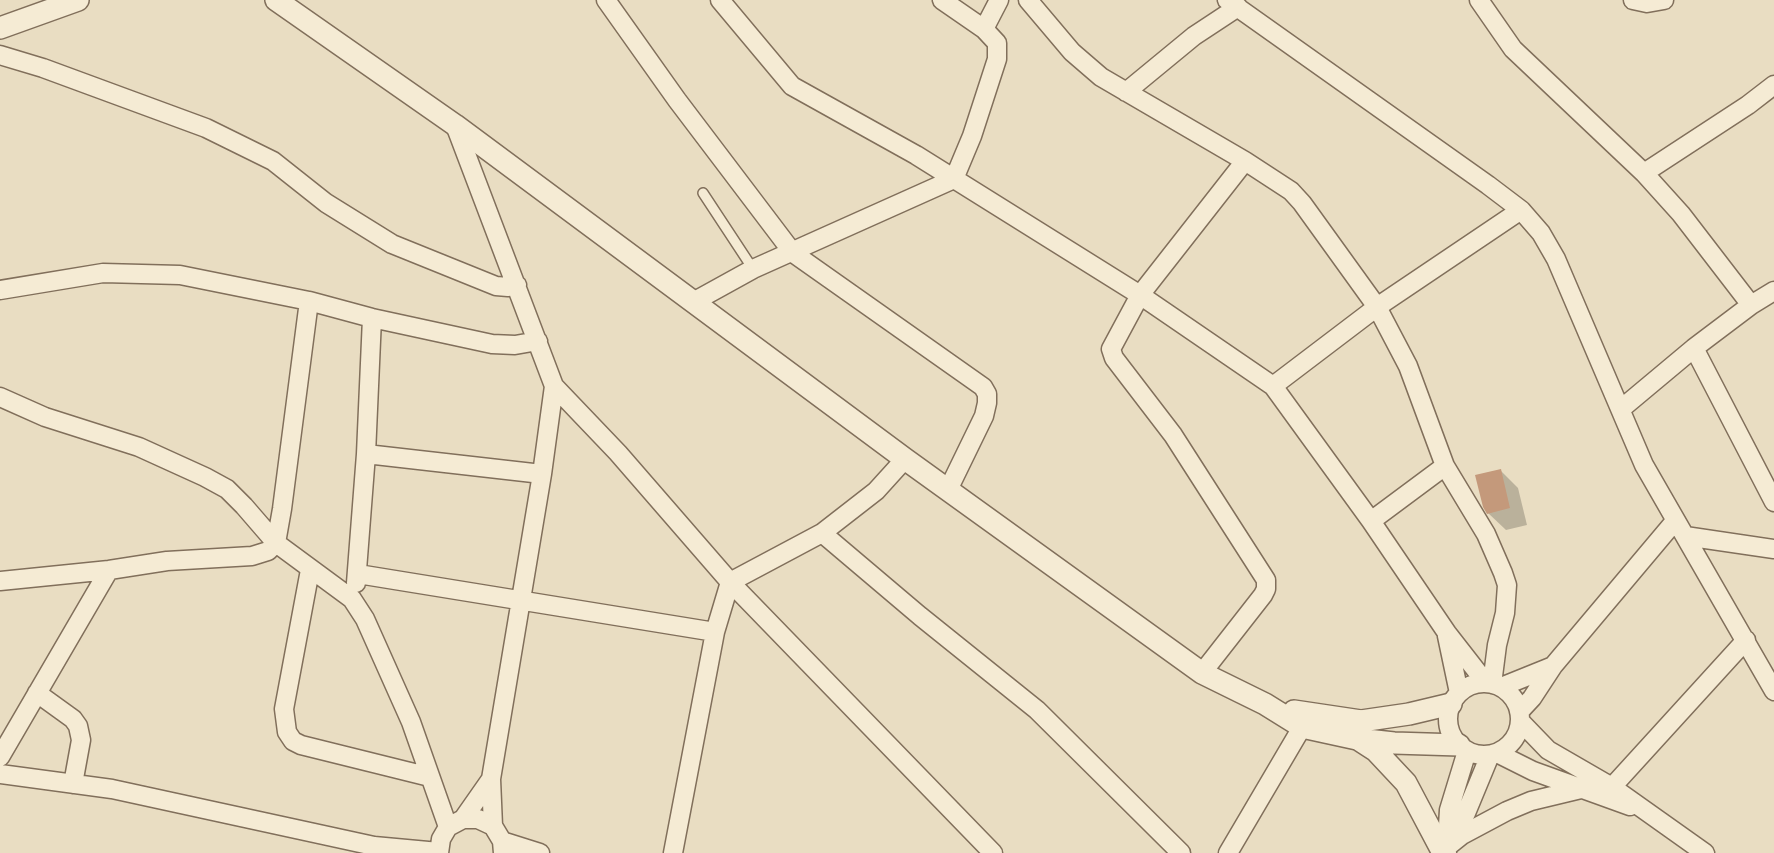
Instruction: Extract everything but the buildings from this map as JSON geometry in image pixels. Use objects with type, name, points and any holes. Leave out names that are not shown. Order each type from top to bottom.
[{"type":"street","points":[[0,27],[78,0]]},
{"type":"street","points":[[276,0],[456,125],[905,459],[1202,673],[1265,704],[1357,739],[1376,751],[1406,783],[1445,848]]},
{"type":"street","points":[[606,0],[677,100],[793,253],[983,387],[987,394],[984,416],[948,490]]},
{"type":"street","points":[[720,0],[792,86],[954,178],[1140,295],[1273,386],[1371,520],[1447,633],[1493,685],[1516,702],[1520,717],[1548,750],[1612,787],[1705,853]]},
{"type":"street","points":[[695,301],[752,269],[793,253],[954,178],[972,136],[999,52],[995,39],[942,0]]},
{"type":"street","points":[[984,29],[999,0]]},
{"type":"street","points":[[1028,0],[1072,52],[1101,78],[1280,182],[1302,203],[1377,307],[1408,366],[1445,466],[1486,534],[1507,585],[1493,685]]},
{"type":"street","points":[[1479,0],[1513,49],[1644,173],[1681,214],[1751,305]]},
{"type":"street","points":[[1633,0],[1647,3],[1664,0]]},
{"type":"street","points":[[1126,92],[1232,4],[1521,210],[1541,233],[1556,259],[1644,465],[1774,691]]},
{"type":"street","points":[[0,55],[43,68],[206,128],[273,161],[326,203],[391,244],[496,286],[517,285]]},
{"type":"street","points":[[1644,173],[1774,85]]},
{"type":"street","points":[[456,125],[554,386],[618,453],[730,582],[993,853]]},
{"type":"street","points":[[1202,673],[1263,595],[1267,585],[1264,575],[1172,436],[1112,354],[1114,340],[1140,295],[1245,161]]},
{"type":"street","points":[[1273,386],[1377,307],[1521,210]]},
{"type":"street","points":[[0,290],[103,273],[180,275],[309,301],[372,318],[492,344],[515,345],[538,341]]},
{"type":"street","points":[[1621,409],[1694,348],[1774,291]]},
{"type":"street","points":[[0,581],[167,561],[252,556],[268,551],[276,543],[309,301]]},
{"type":"street","points":[[352,599],[358,574],[372,318]]},
{"type":"street","points":[[1694,348],[1774,502]]},
{"type":"street","points":[[499,840],[491,779],[522,600],[554,386]]},
{"type":"street","points":[[0,397],[45,417],[139,447],[226,489],[276,543],[352,599],[365,619],[390,674],[430,777],[455,823]]},
{"type":"street","points":[[366,454],[542,474]]},
{"type":"street","points":[[673,853],[715,632],[730,582],[822,533],[876,491],[905,459]]},
{"type":"street","points":[[1371,520],[1445,466]]},
{"type":"street","points":[[1680,528],[1774,549]]},
{"type":"street","points":[[1445,848],[1462,821],[1493,754],[1513,741],[1520,717],[1553,666],[1680,528]]},
{"type":"street","points":[[822,533],[1037,710],[1181,853]]},
{"type":"street","points":[[0,757],[109,570]]},
{"type":"street","points":[[310,570],[284,709],[287,732],[292,741],[430,777]]},
{"type":"street","points":[[358,574],[715,632]]},
{"type":"street","points":[[1445,848],[1449,810],[1463,748],[1448,726],[1448,714],[1455,698],[1447,633]]},
{"type":"street","points":[[1612,787],[1746,640]]},
{"type":"street","points":[[1306,721],[1361,721],[1409,714],[1455,698],[1467,687],[1493,685],[1553,666]]},
{"type":"street","points":[[37,693],[73,719],[78,726],[81,740],[73,784]]},
{"type":"street","points":[[1228,853],[1306,721]]},
{"type":"street","points":[[1357,739],[1463,748],[1478,755],[1493,754],[1581,789],[1645,810]]},
{"type":"street","points":[[0,774],[174,801],[397,851],[439,853],[441,839],[491,779]]},
{"type":"street","points":[[1445,848],[1462,835],[1507,811],[1581,789]]},
{"type":"street","points":[[455,823],[478,819],[499,840],[540,853]]},
{"type":"lane","points":[[703,193],[752,269]]}]
